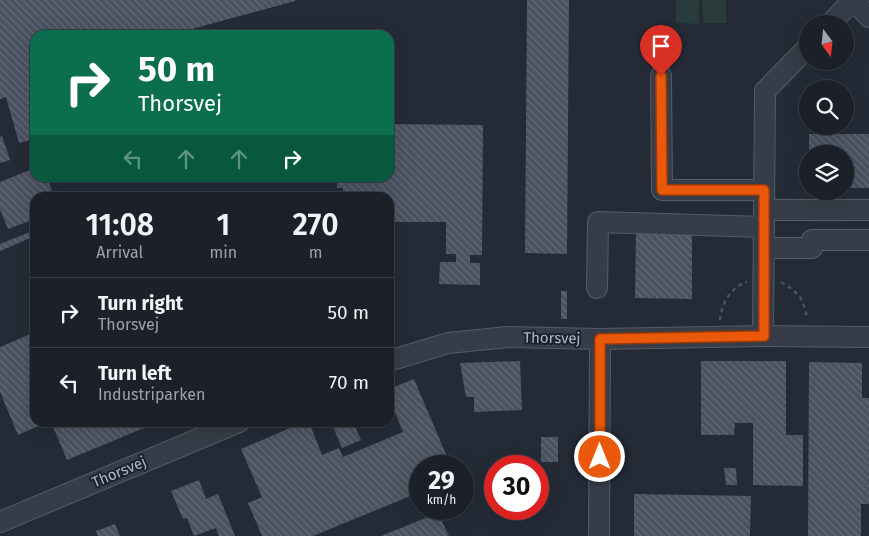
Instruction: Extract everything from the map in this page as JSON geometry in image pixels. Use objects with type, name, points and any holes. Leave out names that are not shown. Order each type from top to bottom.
[{"type":"street","points":[[838,15],[852,0],[869,17]]},
{"type":"street","points":[[764,336],[765,92],[799,56]]},
{"type":"street","points":[[661,76],[662,190],[764,209]]},
{"type":"street","points":[[597,288],[598,222],[764,209],[869,210]]},
{"type":"street","points":[[764,248],[812,248],[812,240],[869,240]]},
{"type":"street","name":"Thorsvej","points":[[394,359],[448,343],[508,337],[600,339],[764,336],[869,337]]},
{"type":"street","points":[[600,339],[600,536]]},
{"type":"street","name":"Thorsvej","points":[[0,522],[227,427]]},
{"type":"shaded area","points":[[676,0],[699,0],[699,24],[676,23]]},
{"type":"shaded area","points":[[702,0],[726,0],[726,23],[703,23]]},
{"type":"building","points":[[0,0],[295,0],[188,30],[30,30],[30,140],[19,143],[6,97],[0,99]]},
{"type":"building","points":[[527,0],[569,0],[567,254],[525,253]]},
{"type":"building","points":[[394,124],[483,125],[482,255],[470,255],[470,263],[480,263],[480,285],[439,284],[440,262],[456,262],[456,254],[446,254],[446,222],[394,222],[394,192],[343,192],[343,188],[337,188],[337,182],[394,182]]},
{"type":"building","points":[[869,134],[869,188],[854,188],[854,145],[809,145],[809,135]]},
{"type":"building","points":[[2,136],[10,160],[0,163],[0,137]]},
{"type":"building","points":[[30,170],[30,182],[49,182],[53,192],[30,192],[30,221],[8,229],[0,209],[0,182]]},
{"type":"building","points":[[636,231],[692,232],[692,299],[635,298]]},
{"type":"building","points":[[30,232],[30,238],[0,251],[0,244]]},
{"type":"building","points":[[561,291],[567,291],[567,319],[561,319]]},
{"type":"building","points":[[30,334],[30,427],[36,427],[18,435],[0,392],[0,347]]},
{"type":"building","points":[[520,361],[522,410],[474,412],[474,397],[466,397],[460,363]]},
{"type":"building","points":[[701,361],[786,361],[786,435],[803,435],[803,486],[753,485],[753,423],[735,423],[734,435],[701,435]]},
{"type":"building","points":[[809,362],[862,363],[862,398],[869,398],[869,504],[861,504],[861,536],[808,536]]},
{"type":"building","points":[[414,379],[446,455],[409,455],[409,497],[313,536],[262,536],[248,503],[262,497],[241,449],[292,427],[311,427],[322,455],[339,448],[343,457],[403,432],[394,410],[394,387]]},
{"type":"building","points":[[53,427],[146,427],[67,460]]},
{"type":"building","points":[[333,427],[355,427],[361,440],[342,448]]},
{"type":"building","points":[[541,437],[558,437],[558,462],[549,462],[549,455],[541,455]]},
{"type":"building","points":[[724,468],[736,468],[737,485],[726,485]]},
{"type":"building","points":[[199,480],[206,499],[218,494],[235,536],[219,536],[216,528],[194,536],[187,518],[183,519],[171,491]]},
{"type":"building","points":[[634,494],[751,496],[750,536],[634,536]]},
{"type":"building","points":[[421,520],[441,520],[449,536],[381,536]]},
{"type":"building","points":[[115,524],[120,536],[98,536],[96,531]]},
{"type":"route","points":[[600,457],[600,339],[764,336],[764,190],[662,190],[661,76]]}]
